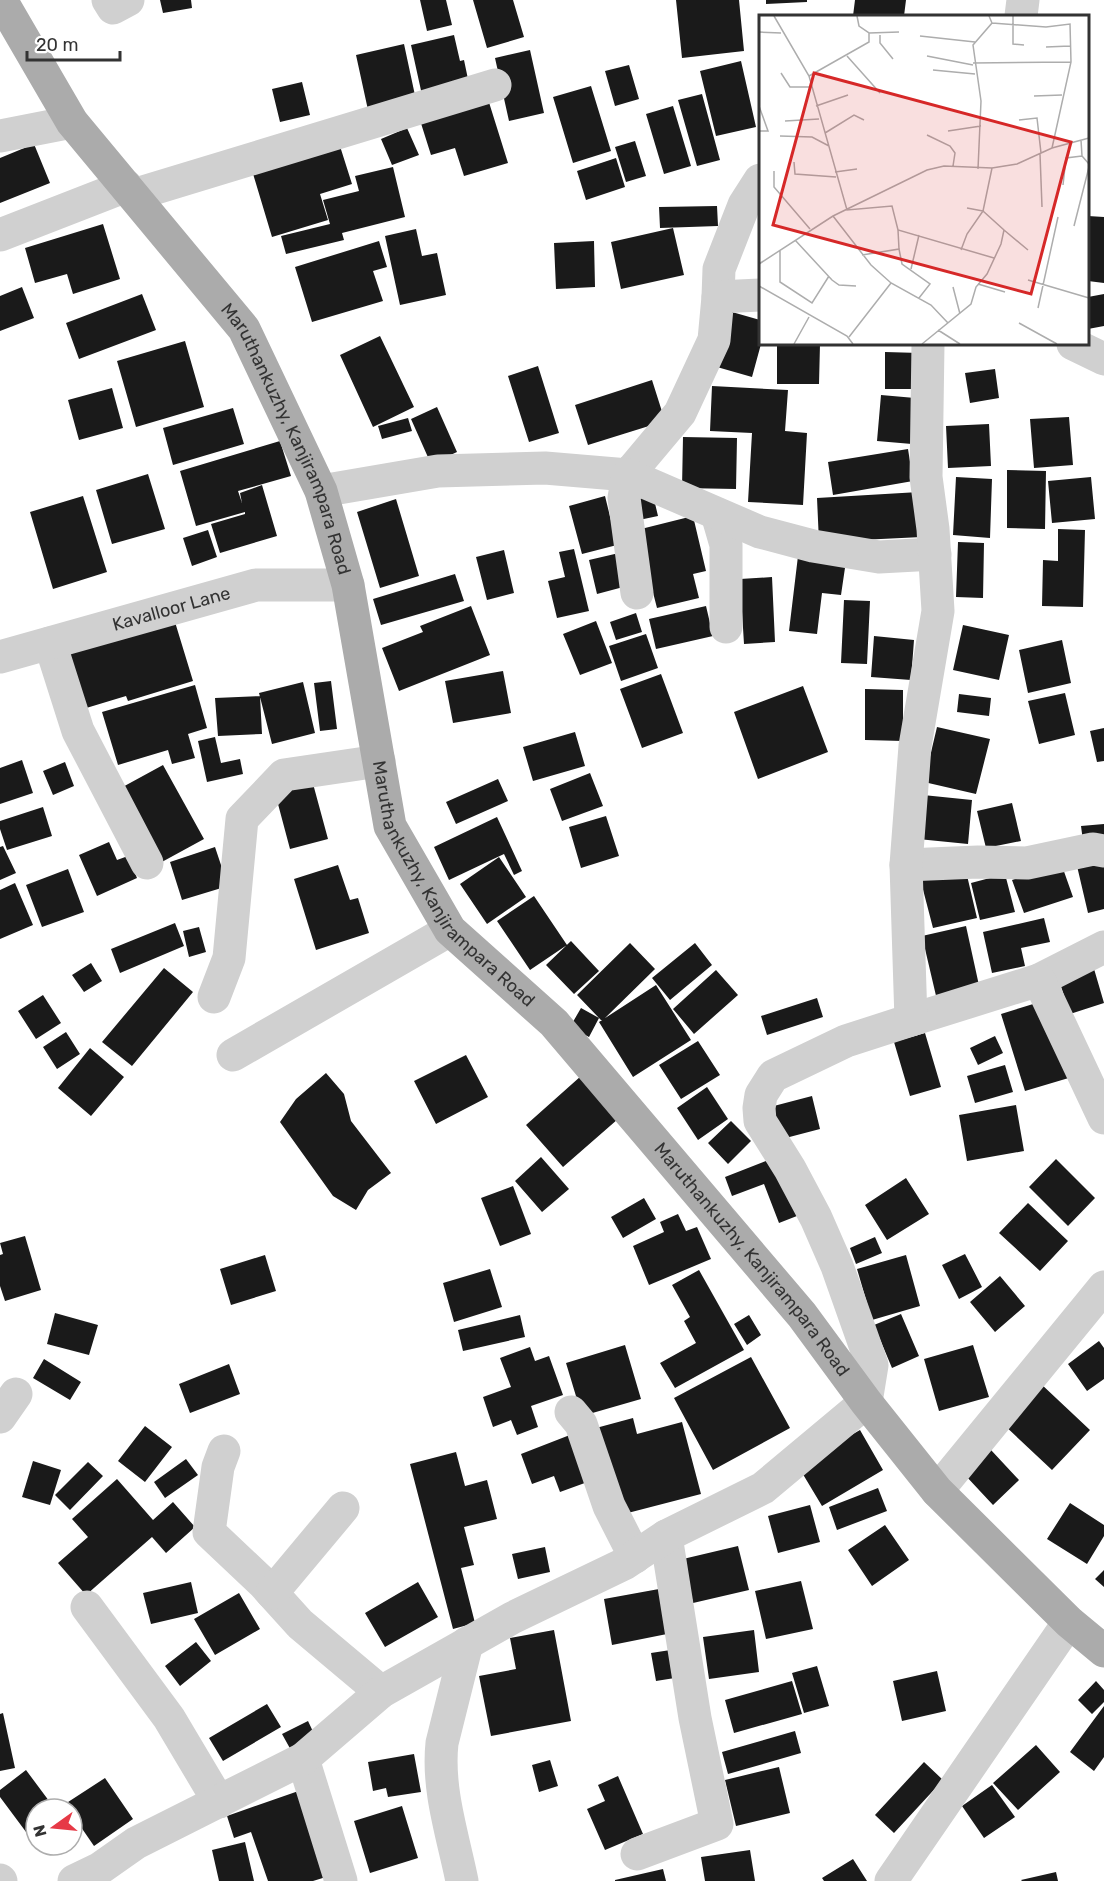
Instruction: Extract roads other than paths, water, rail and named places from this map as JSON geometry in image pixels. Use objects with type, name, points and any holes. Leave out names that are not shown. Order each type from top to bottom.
[{"type":"main road","name":"Maruthankuzhy, Kanjirampara Road","points":[[1,0],[72,122],[244,329],[321,491],[348,585],[390,826],[450,930],[554,1023],[802,1315],[866,1402],[938,1491],[1069,1622],[1104,1651]]},
{"type":"street","points":[[108,0],[113,8],[128,0]]},
{"type":"street","points":[[1021,15],[1023,0]]},
{"type":"street","points":[[0,235],[129,191],[495,85]]},
{"type":"street","points":[[0,136],[72,122]]},
{"type":"street","points":[[637,593],[624,498],[628,475],[680,413],[714,340],[719,269],[744,205],[759,182]]},
{"type":"street","points":[[718,297],[759,295]]},
{"type":"street","points":[[911,1020],[906,866],[915,746],[938,611],[935,554],[926,477],[928,345]]},
{"type":"street","points":[[1075,345],[1104,359]]},
{"type":"street","points":[[321,491],[438,471],[544,468],[628,475],[760,532],[813,546],[879,557],[935,554]]},
{"type":"street","points":[[717,514],[726,545],[726,627]]},
{"type":"street","name":"Kavalloor Lane","points":[[0,657],[256,585],[348,585]]},
{"type":"street","points":[[50,643],[78,731],[147,863]]},
{"type":"street","points":[[214,997],[229,958],[242,819],[284,776],[379,761]]},
{"type":"street","points":[[906,866],[978,862],[1027,863],[1093,849],[1104,851]]},
{"type":"street","points":[[233,1055],[450,930]]},
{"type":"street","points":[[92,1877],[136,1843],[303,1759],[381,1692],[512,1618],[635,1557],[666,1536],[763,1488],[866,1402],[872,1365],[837,1266],[816,1218],[790,1169],[760,1122],[761,1095],[773,1076],[846,1041],[1039,980],[1104,947]]},
{"type":"street","points":[[1039,980],[1104,1119]]},
{"type":"street","points":[[938,1491],[1104,1287]]},
{"type":"street","points":[[571,1412],[581,1424],[609,1506],[635,1557]]},
{"type":"street","points":[[224,1451],[218,1467],[209,1532],[272,1593],[300,1624],[381,1692]]},
{"type":"street","points":[[272,1593],[343,1508]]},
{"type":"street","points":[[637,1854],[717,1824],[695,1718],[666,1536]]},
{"type":"street","points":[[87,1607],[169,1718],[219,1802]]},
{"type":"street","points":[[891,1881],[1069,1622]]},
{"type":"street","points":[[462,1881],[440,1777],[440,1758],[467,1643]]},
{"type":"street","points":[[303,1759],[341,1881]]}]
